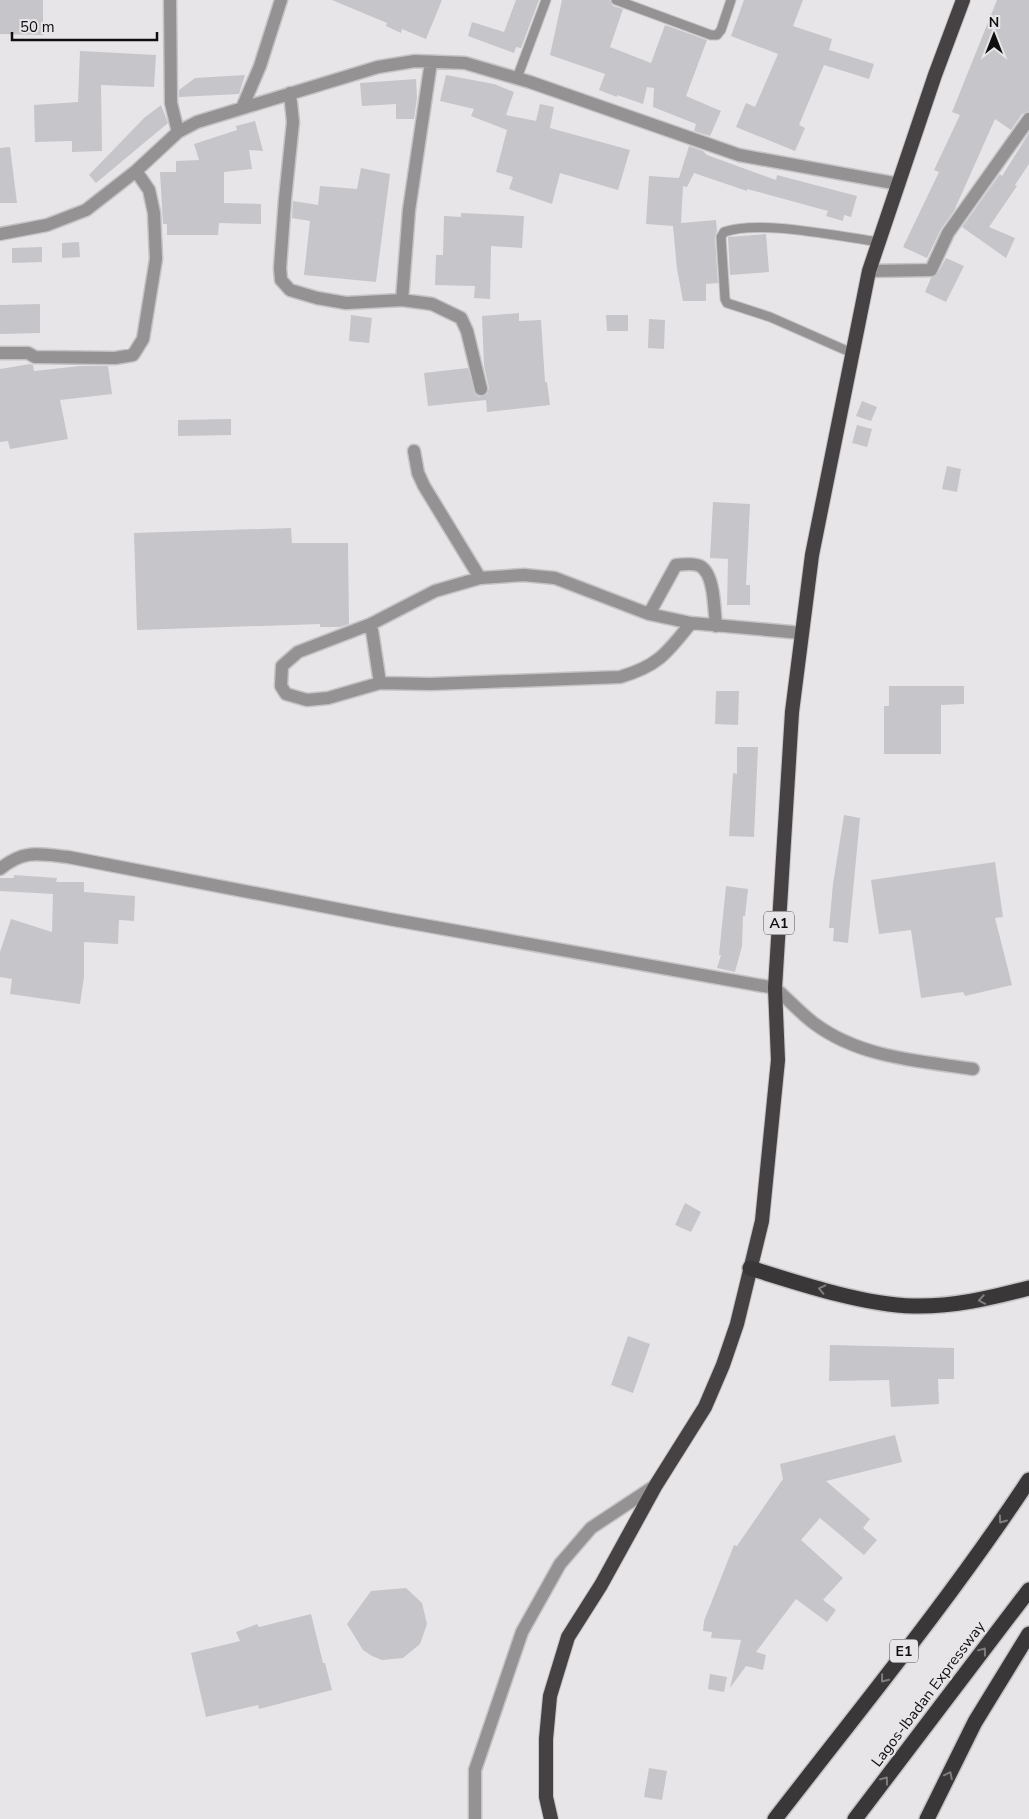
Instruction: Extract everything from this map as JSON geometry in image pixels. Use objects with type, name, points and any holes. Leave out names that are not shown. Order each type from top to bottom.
[{"type":"highway","name":"A1","points":[[551,1819],[546,1797],[546,1730],[550,1696],[568,1637],[601,1585],[656,1485],[705,1407],[723,1365],[737,1324],[762,1221],[778,1060],[775,988],[792,712],[812,555],[869,271],[935,75],[963,0]]},
{"type":"highway","points":[[750,1268],[805,1285],[874,1301],[911,1306],[985,1300],[1029,1288]]},
{"type":"highway","name":"E1","points":[[775,1819],[887,1674],[1029,1480]]},
{"type":"highway","name":"Lagos-Ibadan Expressway","points":[[855,1819],[1029,1590]]},
{"type":"highway","points":[[927,1819],[975,1722],[1029,1634]]},
{"type":"street","points":[[170,0],[171,103],[178,132]]},
{"type":"street","points":[[242,108],[260,66],[281,0]]},
{"type":"street","points":[[0,234],[47,225],[86,210],[136,171],[178,132],[197,122],[378,67],[415,61],[465,63],[517,78],[739,155],[899,184]]},
{"type":"street","points":[[402,300],[409,210],[431,62]]},
{"type":"street","points":[[290,93],[293,122],[285,199],[280,268],[281,280],[290,290],[317,298],[346,303],[402,300],[432,304],[460,318],[467,331],[481,389]]},
{"type":"street","points":[[869,271],[931,270],[948,233],[1029,119]]},
{"type":"street","points":[[0,353],[28,353],[35,357],[115,358],[133,355],[142,339],[156,259],[154,212],[149,190],[136,171]]},
{"type":"street","points":[[414,452],[418,473],[424,486],[480,578]]},
{"type":"street","points":[[649,614],[676,564],[698,565],[705,570],[712,586],[716,626]]},
{"type":"street","points":[[690,623],[666,654],[645,670],[620,677],[431,684],[380,683],[328,698],[307,700],[286,694],[281,686],[282,666],[298,652],[371,624],[435,591],[480,578],[524,575],[555,578],[649,614],[690,623],[802,633]]},
{"type":"street","points":[[371,624],[380,683]]},
{"type":"street","points":[[0,869],[13,858],[34,854],[68,858],[389,919],[775,988],[816,1025],[847,1042],[885,1056],[973,1069]]},
{"type":"street","points":[[475,1819],[475,1770],[522,1632],[560,1564],[591,1528],[656,1485]]},
{"type":"lane","points":[[517,78],[546,0]]},
{"type":"lane","points":[[616,0],[711,35],[717,35],[721,30],[731,0]]},
{"type":"lane","points":[[852,353],[770,317],[727,303],[725,299],[721,237],[724,232],[731,229],[765,227],[880,242]]},
{"type":"building","points":[[0,0],[43,0],[43,35],[0,34]]},
{"type":"building","points":[[332,0],[442,0],[426,39],[402,29],[401,33],[386,26],[387,23]]},
{"type":"building","points":[[516,0],[539,0],[521,48],[516,47],[514,53],[468,36],[472,22],[504,32]]},
{"type":"building","points":[[562,0],[610,0],[613,6],[623,9],[610,47],[651,63],[665,25],[707,40],[686,96],[721,111],[710,136],[694,131],[696,124],[653,107],[654,88],[647,87],[643,104],[617,95],[617,97],[599,90],[605,74],[550,55]]},
{"type":"building","points":[[744,0],[803,0],[793,26],[832,39],[829,50],[874,64],[869,79],[824,65],[799,125],[805,128],[795,151],[736,127],[746,103],[755,107],[778,54],[731,36]]},
{"type":"building","points":[[997,0],[1029,0],[1029,111],[1022,114],[1011,130],[995,119],[954,211],[941,229],[927,258],[903,247],[939,172],[934,170],[960,115],[952,112]]},
{"type":"building","points":[[80,51],[156,55],[154,87],[101,85],[102,151],[72,152],[72,141],[35,142],[34,105],[78,102]]},
{"type":"building","points":[[245,75],[239,94],[179,97],[179,90],[195,78]]},
{"type":"building","points":[[446,75],[494,84],[514,92],[506,115],[536,121],[540,104],[554,107],[550,128],[630,150],[618,190],[560,173],[552,204],[509,189],[513,177],[496,172],[507,130],[471,116],[474,109],[440,101]]},
{"type":"building","points":[[416,79],[417,98],[414,119],[396,119],[396,104],[362,106],[360,83]]},
{"type":"building","points":[[161,105],[168,123],[96,183],[89,175],[144,118]]},
{"type":"building","points":[[255,121],[263,151],[249,150],[252,169],[224,172],[224,203],[261,204],[261,224],[219,223],[218,235],[167,235],[167,224],[163,224],[160,172],[176,172],[176,161],[199,160],[194,144],[237,130],[236,126]]},
{"type":"building","points":[[1029,133],[1029,164],[1015,185],[1017,186],[989,227],[1015,238],[1006,258],[962,227],[1000,174],[1002,176]]},
{"type":"building","points":[[689,146],[703,151],[707,155],[776,180],[777,175],[857,196],[851,217],[844,215],[843,221],[826,216],[828,211],[747,189],[747,191],[694,173],[687,187],[683,186],[681,223],[716,220],[717,231],[715,237],[718,283],[706,284],[706,301],[683,301],[677,269],[673,226],[646,224],[649,176],[679,178]]},
{"type":"building","points":[[10,147],[17,203],[0,203],[0,148]]},
{"type":"building","points":[[361,168],[390,174],[376,282],[304,275],[310,221],[292,218],[293,201],[318,205],[320,186],[357,189]]},
{"type":"building","points":[[461,213],[524,216],[522,248],[491,246],[490,299],[474,298],[475,286],[435,285],[436,255],[443,255],[444,216],[461,217]]},
{"type":"building","points":[[766,234],[769,272],[730,275],[728,237]]},
{"type":"building","points":[[79,242],[80,257],[62,258],[62,243]]},
{"type":"building","points":[[42,247],[42,262],[12,263],[12,248]]},
{"type":"building","points":[[946,258],[964,266],[946,302],[925,292],[931,278],[938,273]]},
{"type":"building","points":[[40,304],[40,333],[0,334],[0,305]]},
{"type":"building","points":[[519,313],[519,321],[541,320],[545,382],[547,382],[550,405],[487,412],[486,400],[428,406],[424,373],[468,368],[475,394],[479,397],[487,394],[489,388],[484,366],[482,316]]},
{"type":"building","points":[[351,315],[372,318],[369,343],[349,341]]},
{"type":"building","points":[[606,315],[628,315],[628,331],[607,331]]},
{"type":"building","points":[[649,319],[665,320],[664,349],[648,348]]},
{"type":"building","points":[[33,365],[34,371],[80,366],[108,366],[112,394],[60,400],[68,439],[10,449],[8,441],[0,442],[0,369]]},
{"type":"building","points":[[862,401],[877,407],[871,421],[856,416]]},
{"type":"building","points":[[231,419],[231,435],[178,436],[178,420]]},
{"type":"building","points":[[857,425],[872,429],[867,447],[852,443]]},
{"type":"building","points":[[947,466],[961,469],[957,492],[942,489]]},
{"type":"building","points":[[713,502],[750,504],[746,585],[750,585],[750,605],[727,605],[728,559],[710,558]]},
{"type":"building","points":[[291,528],[292,543],[348,543],[349,624],[340,627],[320,627],[320,624],[137,630],[134,533]]},
{"type":"building","points":[[889,686],[964,686],[964,704],[941,705],[941,754],[884,754],[884,706],[889,706]]},
{"type":"building","points":[[716,691],[739,691],[738,725],[715,724]]},
{"type":"building","points":[[737,747],[758,747],[754,837],[729,836],[733,773],[737,774]]},
{"type":"building","points":[[844,815],[860,818],[848,943],[833,941],[834,928],[829,928],[833,884]]},
{"type":"building","points":[[995,862],[1003,917],[995,918],[1012,985],[965,996],[963,992],[921,998],[911,930],[879,934],[871,880]]},
{"type":"building","points":[[14,875],[57,878],[56,882],[84,882],[84,892],[135,896],[134,921],[119,920],[118,944],[84,942],[84,977],[80,1004],[10,994],[12,979],[0,977],[0,952],[11,919],[52,932],[53,894],[0,891],[0,878],[14,878]]},
{"type":"building","points":[[726,886],[748,889],[745,916],[743,916],[742,946],[735,972],[717,968],[721,955],[719,955]]},
{"type":"building","points":[[685,1203],[701,1212],[691,1232],[675,1225]]},
{"type":"building","points":[[628,1336],[650,1344],[633,1393],[611,1385]]},
{"type":"building","points":[[830,1345],[954,1348],[954,1379],[938,1379],[939,1404],[891,1407],[889,1380],[829,1381]]},
{"type":"building","points":[[895,1435],[902,1462],[826,1481],[870,1519],[863,1528],[877,1540],[864,1555],[820,1518],[801,1540],[843,1578],[823,1600],[836,1610],[827,1622],[796,1599],[756,1652],[766,1655],[763,1670],[746,1666],[730,1688],[741,1640],[711,1638],[712,1632],[703,1631],[704,1621],[734,1545],[737,1546],[783,1479],[780,1464]]},
{"type":"building","points":[[406,1588],[422,1603],[427,1624],[420,1644],[403,1658],[382,1660],[372,1656],[363,1650],[347,1624],[371,1591]]},
{"type":"building","points":[[311,1614],[332,1690],[259,1709],[258,1705],[206,1717],[191,1653],[240,1641],[236,1632],[257,1624],[259,1627]]},
{"type":"building","points":[[710,1674],[727,1677],[724,1692],[708,1689]]},
{"type":"building","points":[[649,1768],[667,1771],[662,1800],[644,1797]]}]
